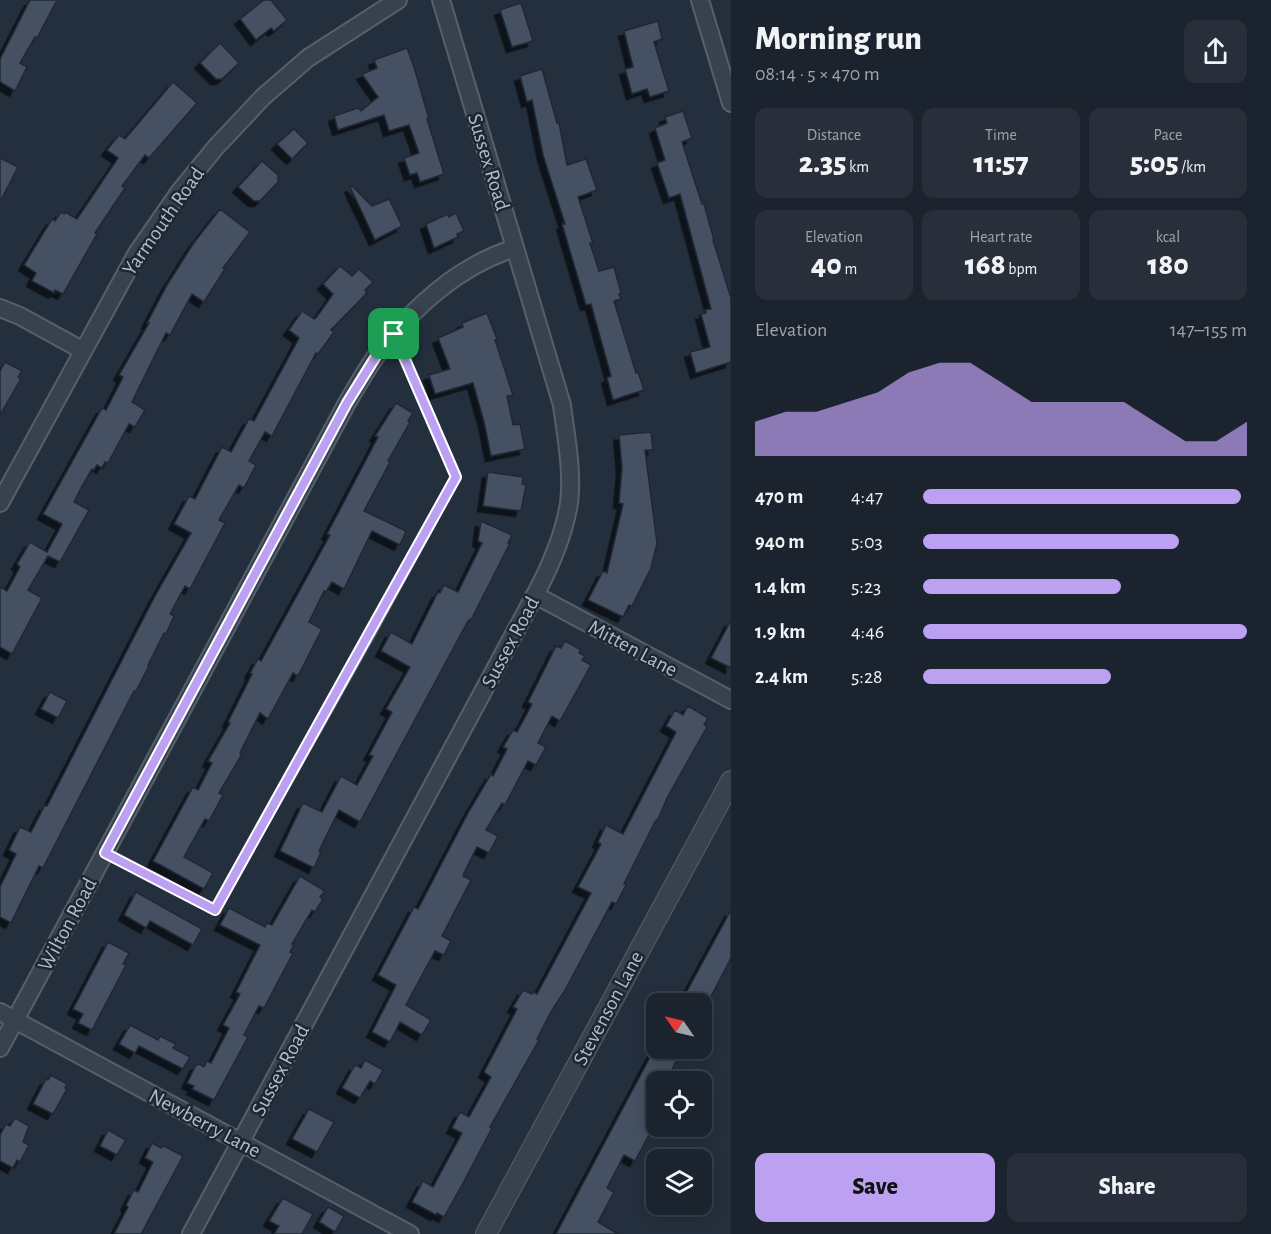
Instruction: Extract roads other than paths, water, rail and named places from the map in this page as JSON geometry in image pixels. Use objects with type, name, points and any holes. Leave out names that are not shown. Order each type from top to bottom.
[{"type":"street","name":"Yarmouth Road","points":[[0,503],[137,253],[180,191],[216,147],[263,97],[308,57],[398,0]]},
{"type":"street","name":"Sussex Road","points":[[191,1234],[550,567],[569,503],[569,462],[562,405],[441,0]]},
{"type":"street","points":[[700,0],[731,103]]},
{"type":"street","name":"Wilton Road","points":[[0,1048],[7,1016],[105,853],[347,403],[378,353],[424,302],[451,280],[496,254],[515,248]]},
{"type":"street","points":[[0,308],[20,316],[82,350]]},
{"type":"street","name":"Mitten Lane","points":[[535,595],[731,700]]},
{"type":"street","name":"Stevenson Lane","points":[[486,1234],[731,781]]},
{"type":"street","name":"Newberry Lane","points":[[7,1016],[410,1234]]},
{"type":"lane","points":[[105,853],[215,910],[370,635],[456,477],[394,334]]}]
